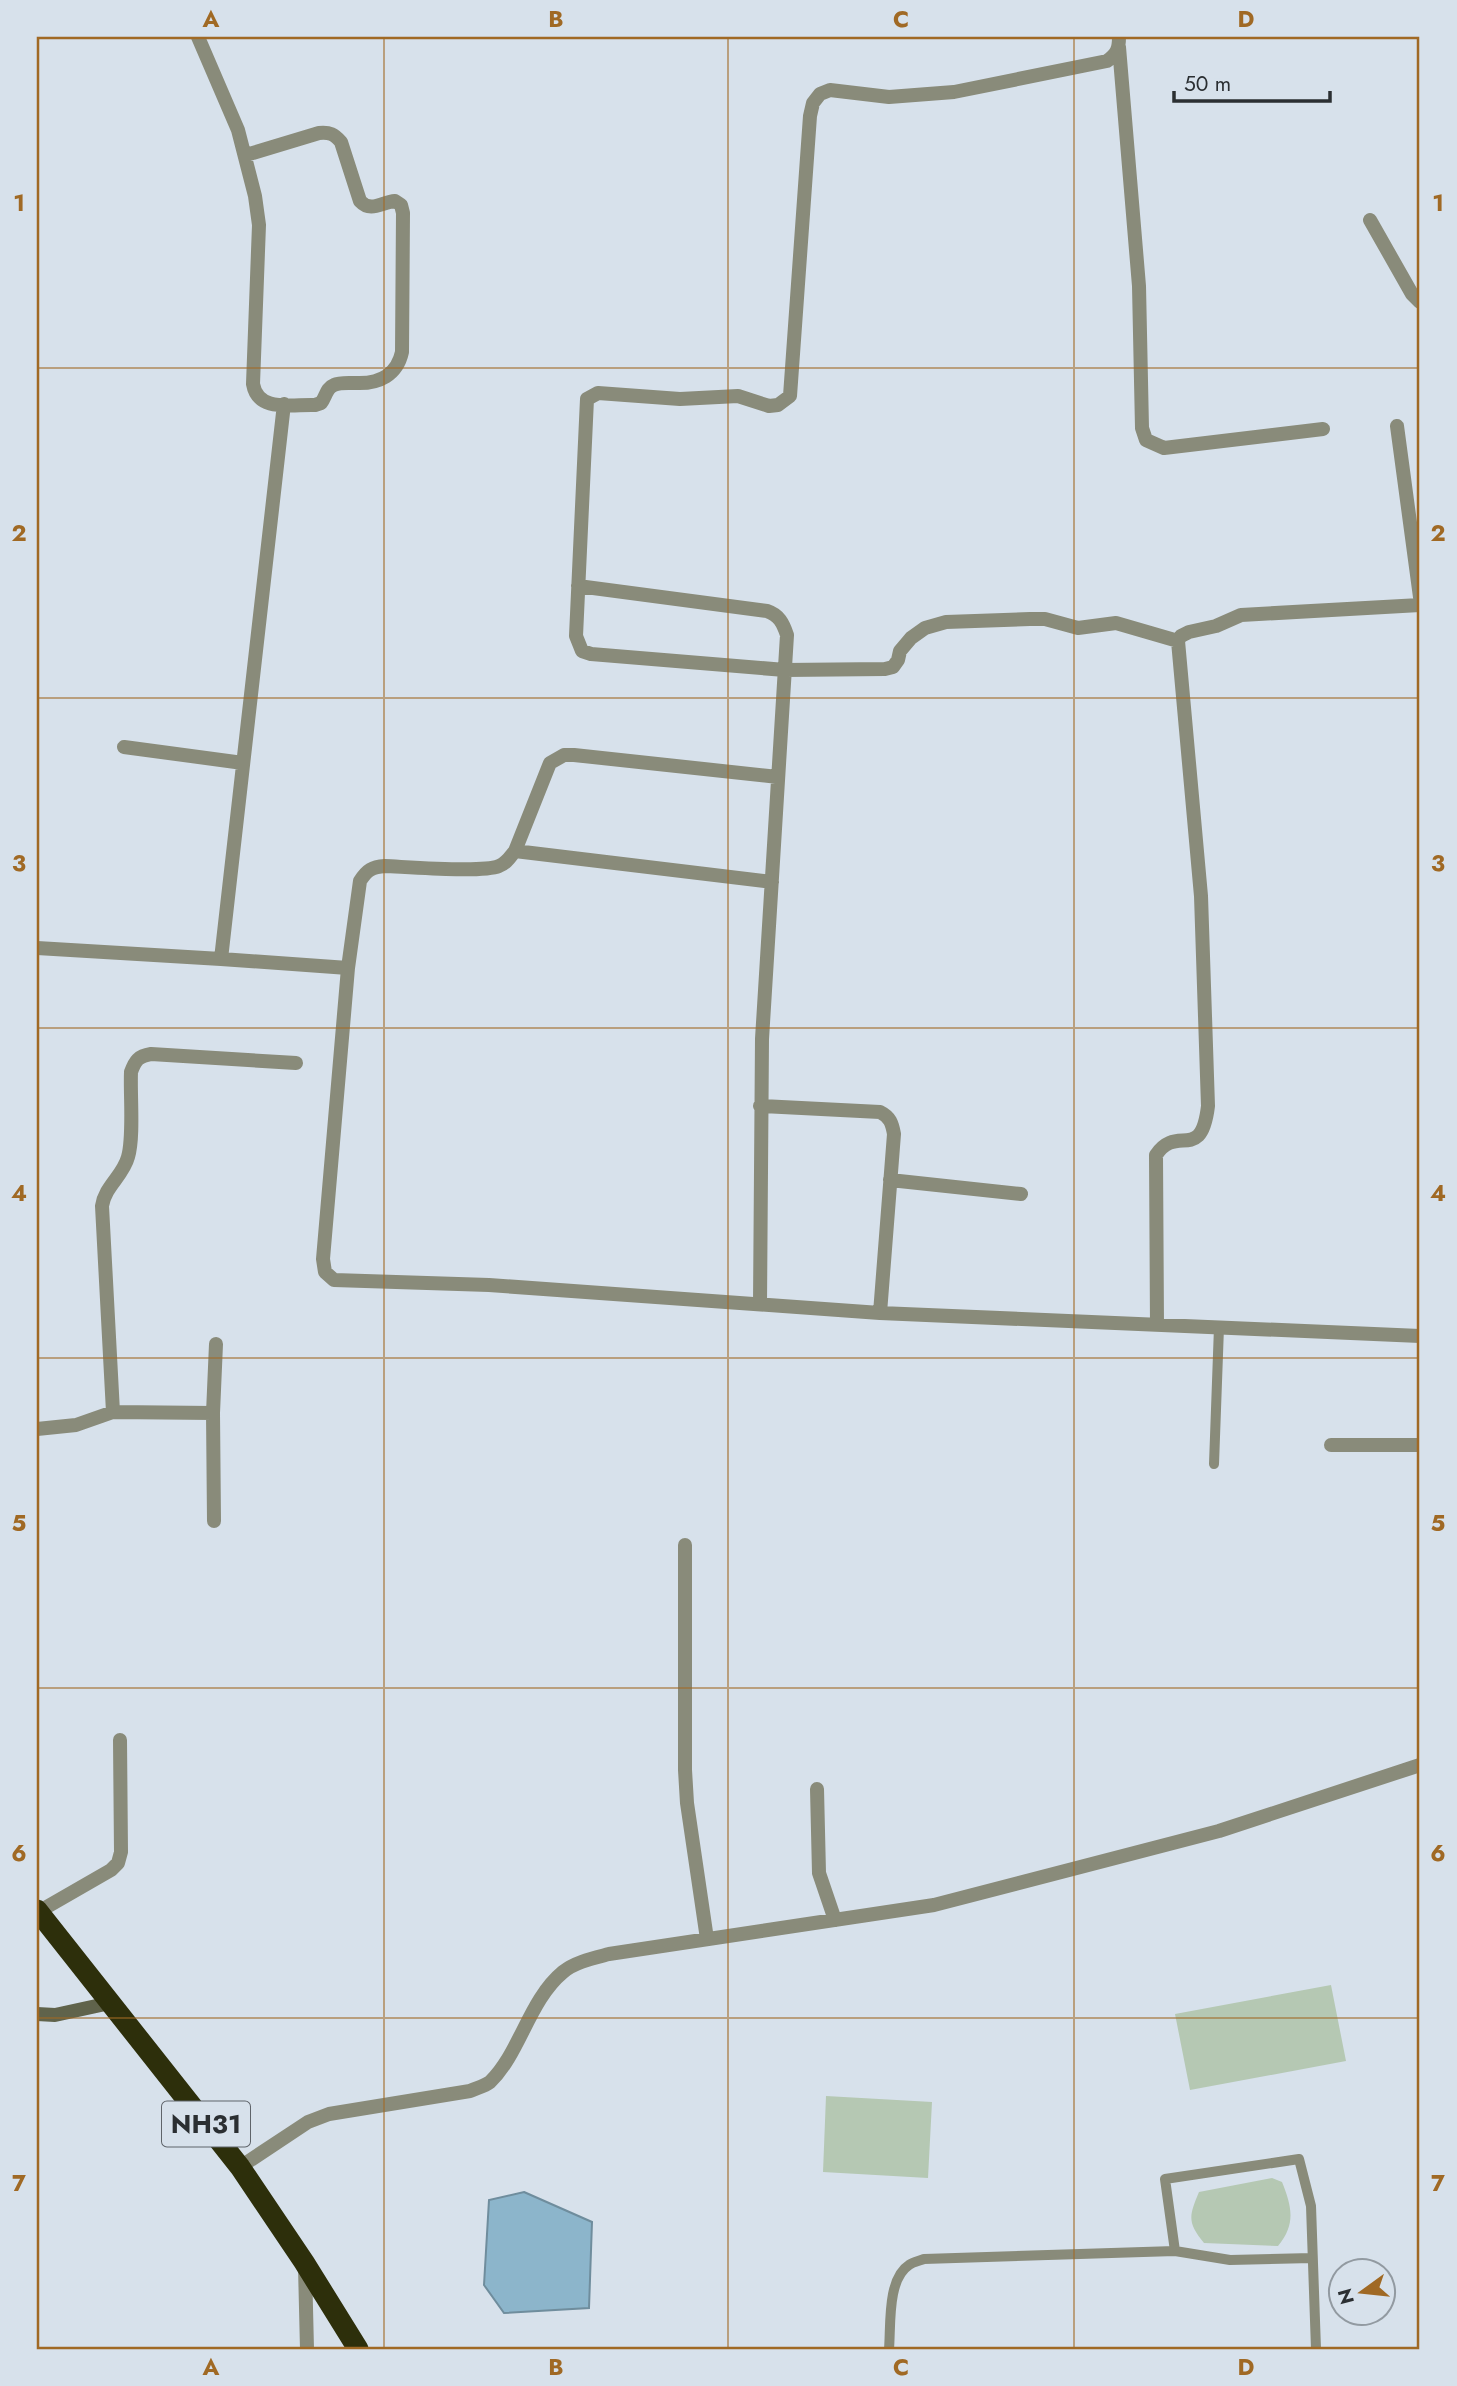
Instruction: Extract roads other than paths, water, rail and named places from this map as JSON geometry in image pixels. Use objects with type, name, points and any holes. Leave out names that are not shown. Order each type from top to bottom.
[{"type":"highway","name":"NH31","points":[[38,1911],[240,2167],[358,2349]]},
{"type":"street","points":[[198,37],[238,130],[246,155],[259,225],[253,384],[255,394],[260,401],[268,404],[321,403],[327,390],[334,385],[380,381],[399,365],[402,352],[401,205],[395,201],[371,207],[360,201],[341,142],[329,132],[246,155]]},
{"type":"street","points":[[1119,41],[1139,286],[1142,428],[1146,440],[1164,448],[1323,429]]},
{"type":"street","points":[[1119,41],[1116,55],[1107,61],[980,88],[889,97],[831,90],[820,94],[813,103],[810,116],[790,396],[778,405],[769,406],[728,395],[680,399],[598,393],[587,399],[576,636],[582,651],[591,654],[785,670],[893,667],[911,638],[925,628],[946,622],[1030,619],[1079,628],[1116,623],[1178,641]]},
{"type":"street","points":[[1370,220],[1412,294],[1420,302]]},
{"type":"street","points":[[221,959],[284,404]]},
{"type":"street","points":[[1397,426],[1420,597]]},
{"type":"street","points":[[578,586],[767,611],[776,614],[787,635],[761,1106],[761,1304]]},
{"type":"street","points":[[1157,1325],[1156,1155],[1161,1147],[1169,1142],[1194,1139],[1201,1135],[1206,1125],[1208,1106],[1201,896],[1178,641],[1189,632],[1216,626],[1241,615],[1420,605]]},
{"type":"street","points":[[124,747],[243,763]]},
{"type":"street","points":[[778,777],[564,755],[550,763],[514,851],[508,861],[500,866],[385,866],[366,872],[360,881],[348,968],[323,1259],[325,1272],[334,1280],[489,1285],[880,1313],[1420,1336]]},
{"type":"street","points":[[514,851],[772,882]]},
{"type":"street","points":[[37,948],[348,968]]},
{"type":"street","points":[[113,1412],[102,1206],[104,1194],[122,1170],[130,1153],[131,1072],[135,1061],[151,1054],[296,1063]]},
{"type":"street","points":[[761,1106],[880,1112],[888,1116],[894,1134],[880,1313]]},
{"type":"street","points":[[890,1180],[1021,1194]]},
{"type":"street","points":[[214,1521],[213,1413],[216,1344]]},
{"type":"street","points":[[37,1429],[76,1425],[113,1412],[213,1413]]},
{"type":"street","points":[[1331,1446],[1420,1445]]},
{"type":"street","points":[[685,1545],[685,1770],[687,1803],[707,1939]]},
{"type":"street","points":[[38,1911],[111,1870],[118,1863],[121,1853],[120,1740]]},
{"type":"street","points":[[240,2167],[308,2122],[329,2114],[470,2091],[488,2084],[500,2069],[547,1988],[565,1970],[609,1954],[934,1905],[1206,1835],[1420,1765]]},
{"type":"street","points":[[817,1789],[819,1873],[835,1920]]},
{"type":"street","points":[[37,2014],[55,2015],[110,2003]]},
{"type":"street","points":[[304,2262],[307,2349]]},
{"type":"lane","points":[[1214,1464],[1219,1327]]},
{"type":"lane","points":[[1175,2251],[1165,2179],[1300,2158],[1311,2206],[1317,2349]]},
{"type":"lane","points":[[889,2349],[894,2288],[900,2274],[909,2265],[924,2259],[1175,2251],[1230,2260],[1312,2258]]},
{"type":"water","points":[[524,2192],[592,2222],[589,2308],[504,2313],[484,2285],[489,2200]]}]
